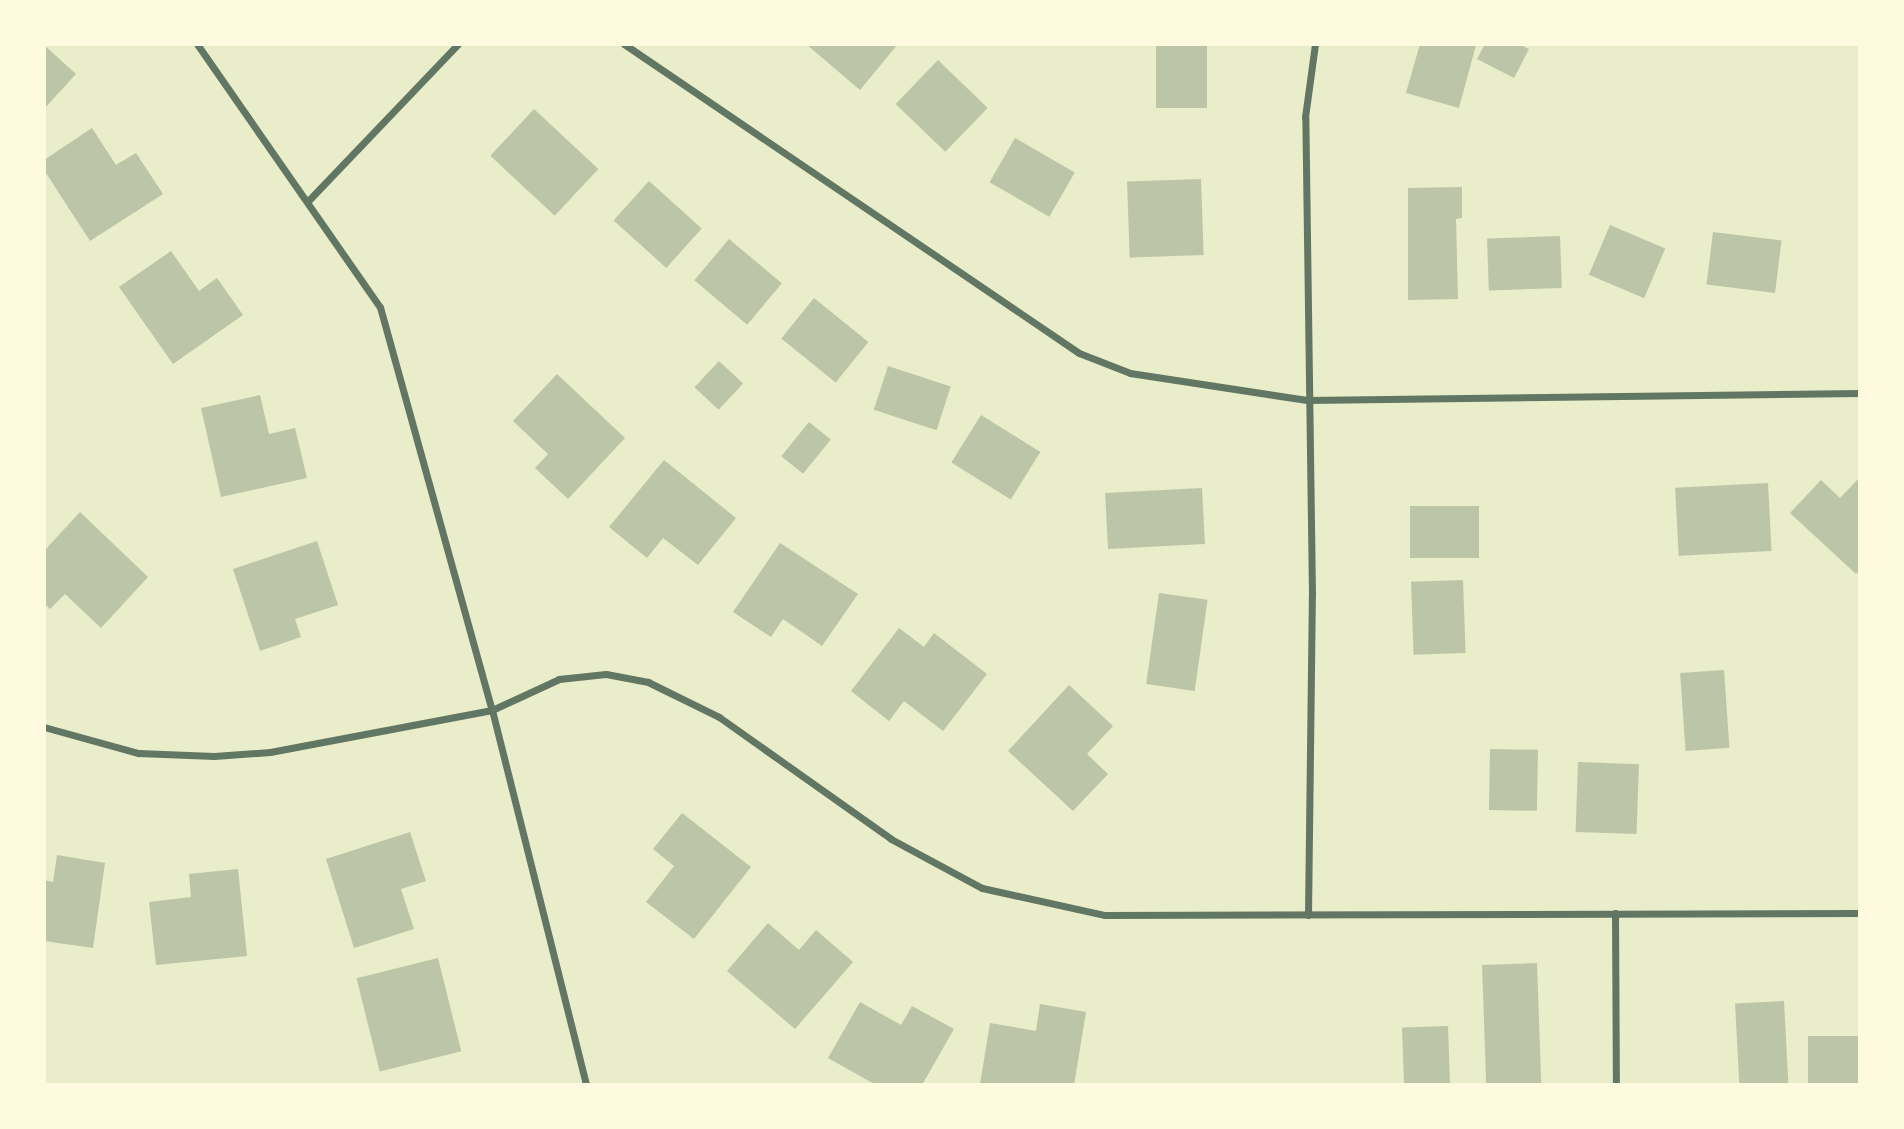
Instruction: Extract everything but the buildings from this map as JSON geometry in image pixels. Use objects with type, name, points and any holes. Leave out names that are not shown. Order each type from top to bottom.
[{"type":"street","points":[[197,44],[380,307],[492,710],[586,1085]]},
{"type":"street","points":[[308,201],[458,44]]},
{"type":"street","points":[[624,44],[1079,353],[1130,373],[1307,400],[1860,393]]},
{"type":"street","points":[[1308,915],[1312,595],[1307,400],[1305,117],[1315,44]]},
{"type":"street","points":[[44,727],[138,753],[214,756],[270,752],[492,710],[559,679],[606,674],[648,681],[719,717],[891,839],[982,888],[1105,915],[1860,913]]},
{"type":"street","points":[[1615,914],[1616,1085]]}]
